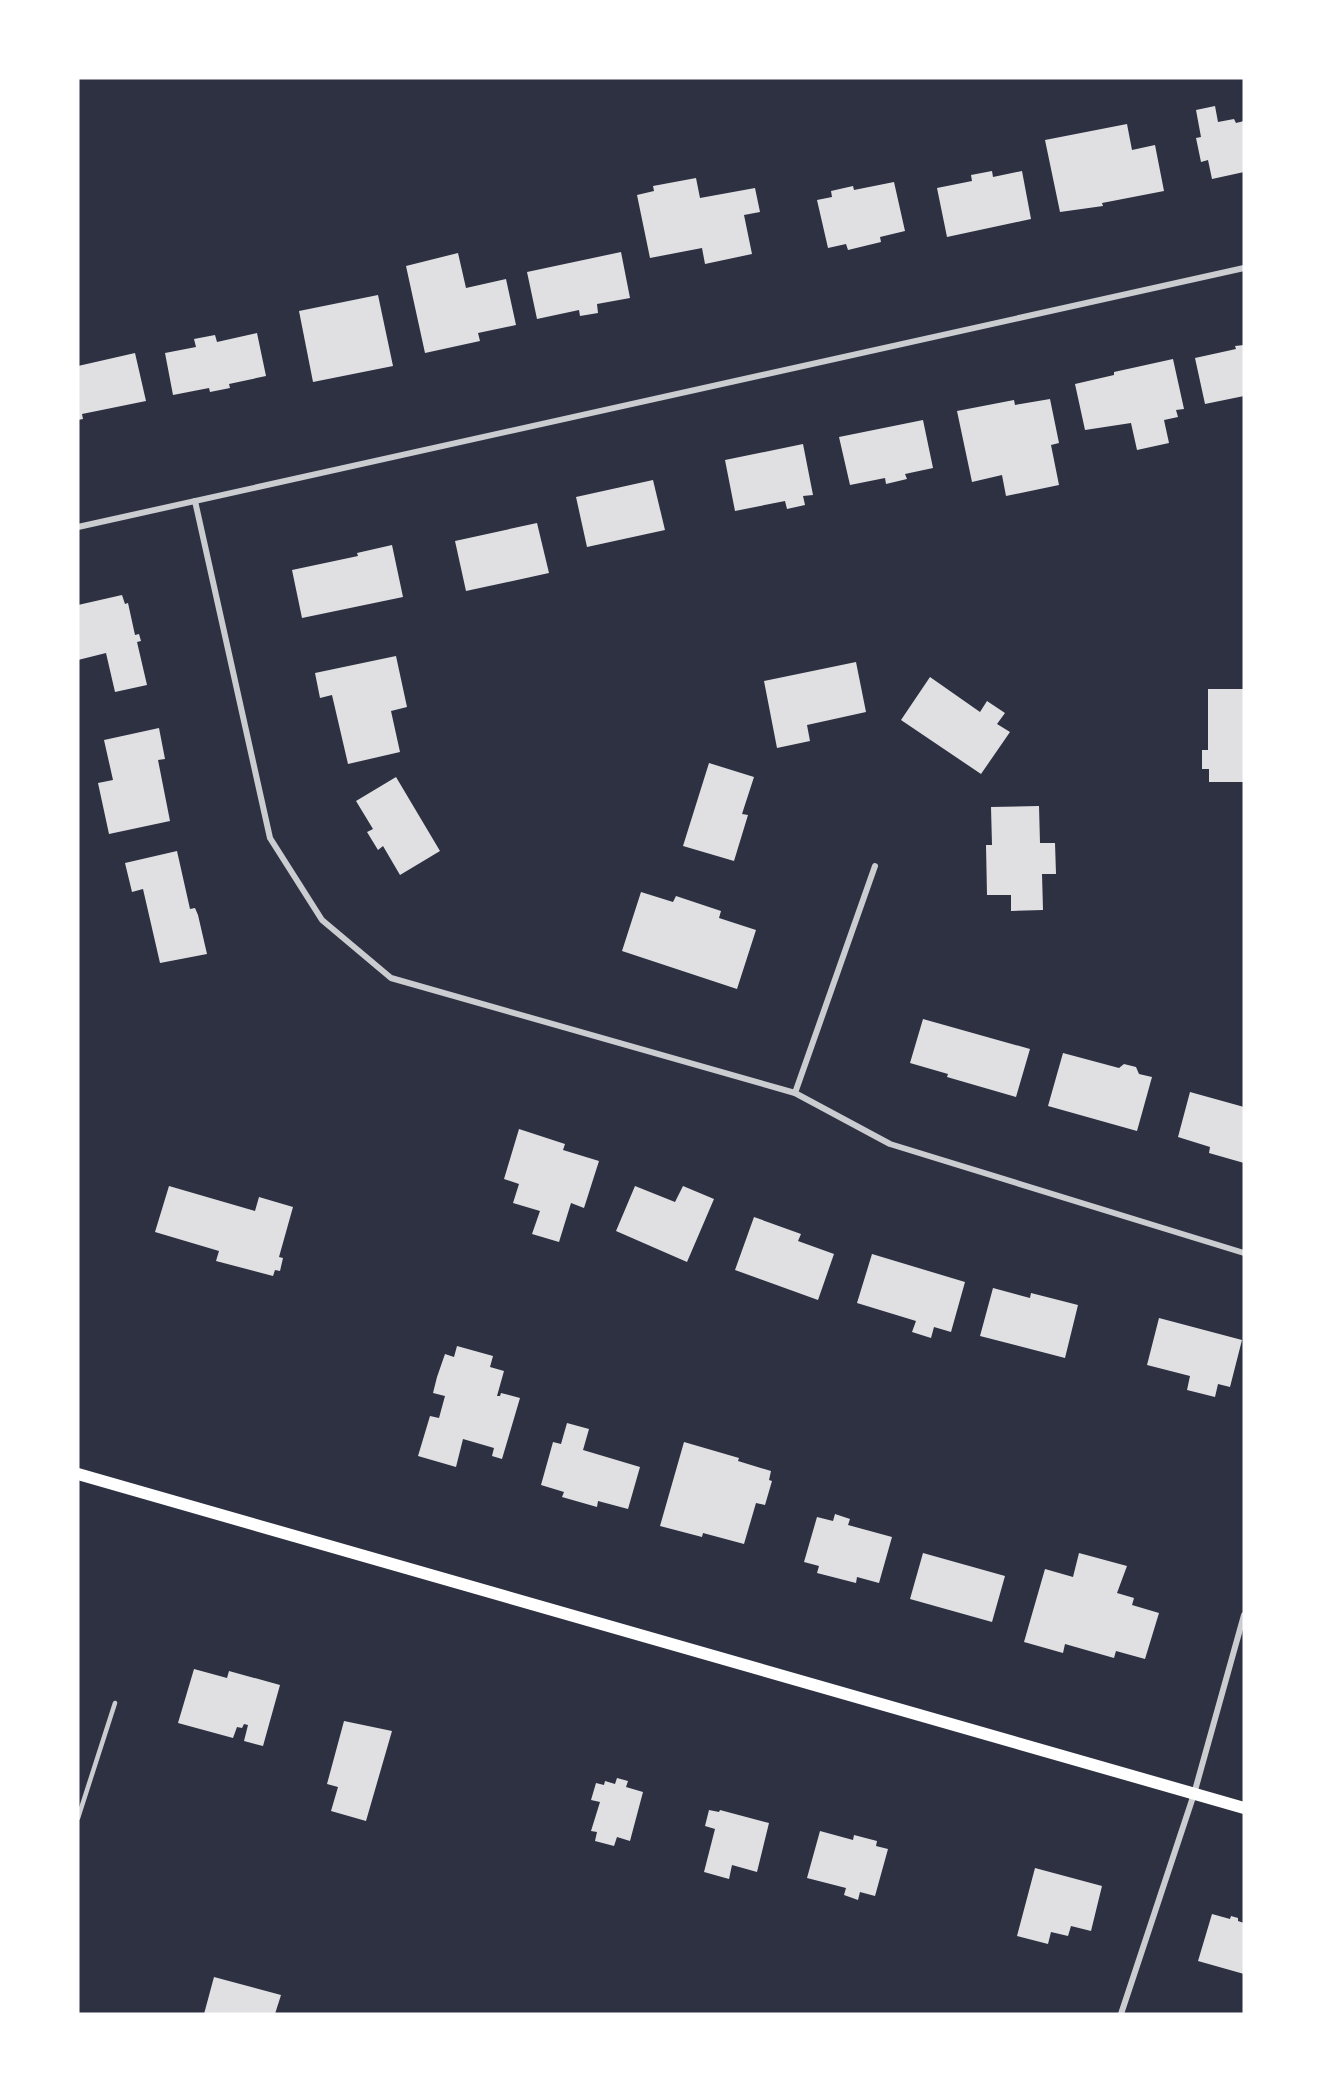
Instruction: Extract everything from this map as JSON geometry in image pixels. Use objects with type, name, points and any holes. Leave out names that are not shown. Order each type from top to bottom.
[{"type":"main road","points":[[78,1474],[1244,1808]]},
{"type":"street","points":[[78,527],[1244,268]]},
{"type":"street","points":[[195,501],[270,838],[322,920],[391,978],[795,1093],[890,1144],[1244,1253]]},
{"type":"street","points":[[795,1093],[875,866]]},
{"type":"street","points":[[1121,2014],[1194,1794],[1244,1615]]},
{"type":"lane","points":[[78,1818],[115,1703]]},
{"type":"building","points":[[1215,106],[1218,122],[1234,119],[1236,123],[1244,121],[1244,172],[1212,179],[1208,160],[1201,162],[1196,138],[1201,137],[1196,110]]},
{"type":"building","points":[[1127,124],[1132,150],[1155,145],[1164,191],[1102,203],[1103,206],[1060,212],[1045,140]]},
{"type":"building","points":[[992,171],[993,177],[1022,171],[1031,219],[947,237],[937,188],[972,181],[971,175]]},
{"type":"building","points":[[696,178],[700,198],[755,188],[760,212],[744,215],[752,254],[705,264],[702,248],[650,258],[637,195],[654,191],[653,186]]},
{"type":"building","points":[[894,182],[905,231],[880,237],[881,242],[848,250],[846,244],[828,248],[817,200],[832,197],[831,191],[853,186],[854,190]]},
{"type":"building","points":[[621,252],[630,298],[597,304],[598,313],[580,316],[579,310],[537,319],[527,272]]},
{"type":"building","points":[[458,253],[466,288],[506,279],[516,325],[478,333],[480,341],[425,353],[406,266]]},
{"type":"building","points":[[378,295],[393,366],[313,382],[299,311]]},
{"type":"building","points":[[257,333],[266,376],[229,384],[230,388],[210,392],[209,388],[173,395],[165,353],[196,347],[194,339],[215,335],[217,342]]},
{"type":"building","points":[[1244,345],[1244,396],[1205,404],[1195,358],[1236,349],[1235,346]]},
{"type":"building","points":[[135,353],[146,401],[82,414],[83,419],[78,420],[78,366]]},
{"type":"building","points":[[1173,359],[1184,409],[1176,410],[1178,417],[1164,420],[1169,443],[1137,450],[1131,423],[1085,430],[1075,384],[1114,375],[1114,372]]},
{"type":"building","points":[[1050,399],[1059,443],[1051,445],[1059,485],[1006,496],[1002,475],[972,482],[957,411],[1014,400],[1015,405]]},
{"type":"building","points":[[923,420],[933,468],[905,474],[907,479],[886,484],[885,478],[850,485],[839,437]]},
{"type":"building","points":[[803,444],[813,495],[803,496],[805,505],[787,509],[785,501],[735,511],[725,460]]},
{"type":"building","points":[[653,480],[665,530],[587,547],[576,497]]},
{"type":"building","points":[[537,523],[549,573],[466,591],[455,541]]},
{"type":"building","points":[[392,545],[403,597],[302,618],[292,570],[358,556],[357,553]]},
{"type":"building","points":[[122,595],[125,604],[128,603],[135,635],[139,634],[141,641],[137,642],[147,685],[115,692],[106,653],[78,660],[78,605]]},
{"type":"building","points":[[396,656],[407,707],[391,711],[400,752],[348,764],[332,695],[320,698],[315,673]]},
{"type":"building","points":[[856,662],[866,712],[807,725],[810,741],[777,748],[764,681]]},
{"type":"building","points":[[930,677],[980,712],[987,701],[1005,713],[997,724],[1010,732],[981,774],[901,720]]},
{"type":"building","points":[[1208,689],[1244,689],[1244,782],[1209,782],[1209,769],[1202,769],[1202,750],[1208,750]]},
{"type":"building","points":[[159,728],[165,759],[158,760],[170,821],[109,834],[98,783],[113,780],[104,740]]},
{"type":"building","points":[[709,763],[754,777],[742,814],[748,815],[734,861],[683,846]]},
{"type":"building","points":[[396,777],[440,851],[400,875],[383,846],[378,850],[367,832],[373,829],[356,801]]},
{"type":"building","points":[[1039,806],[1040,843],[1055,843],[1056,874],[1042,874],[1043,910],[1011,911],[1011,895],[987,895],[986,845],[992,845],[991,807]]},
{"type":"building","points":[[177,851],[190,909],[195,908],[198,915],[207,954],[160,963],[143,889],[132,892],[125,863]]},
{"type":"building","points":[[641,892],[673,902],[676,896],[721,911],[719,918],[756,930],[737,989],[622,951]]},
{"type":"building","points":[[923,1019],[1030,1049],[1016,1097],[947,1077],[948,1074],[910,1063]]},
{"type":"building","points":[[1063,1053],[1119,1068],[1124,1064],[1136,1067],[1139,1074],[1152,1077],[1137,1131],[1048,1106]]},
{"type":"building","points":[[1190,1092],[1244,1107],[1244,1163],[1209,1153],[1210,1147],[1178,1137]]},
{"type":"building","points":[[519,1129],[565,1144],[563,1150],[599,1161],[584,1208],[571,1203],[559,1242],[532,1234],[540,1211],[513,1203],[519,1184],[504,1179]]},
{"type":"building","points":[[169,1186],[255,1211],[259,1197],[293,1207],[279,1257],[283,1258],[280,1271],[275,1270],[273,1276],[216,1261],[219,1251],[155,1232]]},
{"type":"building","points":[[635,1186],[675,1202],[683,1186],[714,1199],[687,1262],[616,1231]]},
{"type":"building","points":[[754,1217],[801,1234],[798,1241],[834,1254],[818,1300],[735,1270]]},
{"type":"building","points":[[872,1254],[965,1282],[951,1332],[934,1327],[931,1338],[912,1332],[916,1321],[857,1303]]},
{"type":"building","points":[[993,1288],[1030,1298],[1031,1293],[1078,1305],[1065,1358],[980,1336]]},
{"type":"building","points":[[1159,1318],[1242,1340],[1230,1387],[1218,1384],[1215,1397],[1187,1390],[1190,1376],[1147,1365]]},
{"type":"building","points":[[457,1346],[493,1356],[490,1367],[504,1371],[497,1396],[501,1393],[520,1398],[502,1459],[492,1456],[494,1448],[463,1439],[456,1467],[418,1456],[430,1416],[439,1418],[445,1396],[433,1393],[445,1354],[454,1357]]},
{"type":"building","points":[[567,1423],[589,1429],[583,1450],[640,1467],[628,1509],[598,1501],[597,1507],[562,1497],[564,1492],[541,1485],[553,1442],[561,1444]]},
{"type":"building","points":[[684,1442],[739,1458],[738,1461],[771,1471],[769,1480],[772,1481],[765,1505],[756,1503],[744,1544],[703,1533],[702,1537],[660,1526]]},
{"type":"building","points":[[835,1514],[850,1519],[848,1525],[892,1537],[879,1583],[857,1577],[856,1583],[817,1573],[819,1566],[804,1562],[817,1517],[833,1521]]},
{"type":"building","points":[[923,1553],[1005,1576],[992,1622],[910,1599]]},
{"type":"building","points":[[1079,1553],[1127,1566],[1117,1593],[1134,1598],[1132,1605],[1159,1613],[1145,1659],[1116,1651],[1114,1658],[1065,1644],[1063,1653],[1024,1642],[1045,1569],[1073,1577]]},
{"type":"building","points":[[194,1669],[227,1678],[229,1671],[280,1685],[263,1746],[244,1741],[248,1725],[244,1724],[242,1728],[237,1727],[233,1738],[178,1723]]},
{"type":"building","points":[[344,1721],[392,1731],[366,1821],[331,1811],[338,1787],[327,1784]]},
{"type":"building","points":[[617,1778],[628,1781],[626,1787],[643,1792],[630,1841],[617,1837],[614,1846],[595,1841],[597,1832],[591,1831],[600,1802],[591,1800],[596,1783],[604,1785],[605,1781],[615,1784]]},
{"type":"building","points":[[709,1810],[719,1812],[720,1810],[769,1823],[757,1872],[732,1865],[729,1879],[704,1872],[715,1829],[705,1826]]},
{"type":"building","points":[[820,1831],[853,1840],[854,1835],[877,1841],[876,1846],[888,1849],[875,1896],[860,1892],[858,1900],[844,1895],[846,1888],[807,1878]]},
{"type":"building","points":[[1035,1868],[1102,1886],[1091,1931],[1071,1926],[1068,1936],[1051,1932],[1048,1944],[1017,1936]]},
{"type":"building","points":[[1212,1914],[1230,1919],[1231,1916],[1244,1923],[1244,1974],[1198,1961]]},
{"type":"building","points":[[214,1977],[281,1995],[275,2014],[204,2014]]}]
